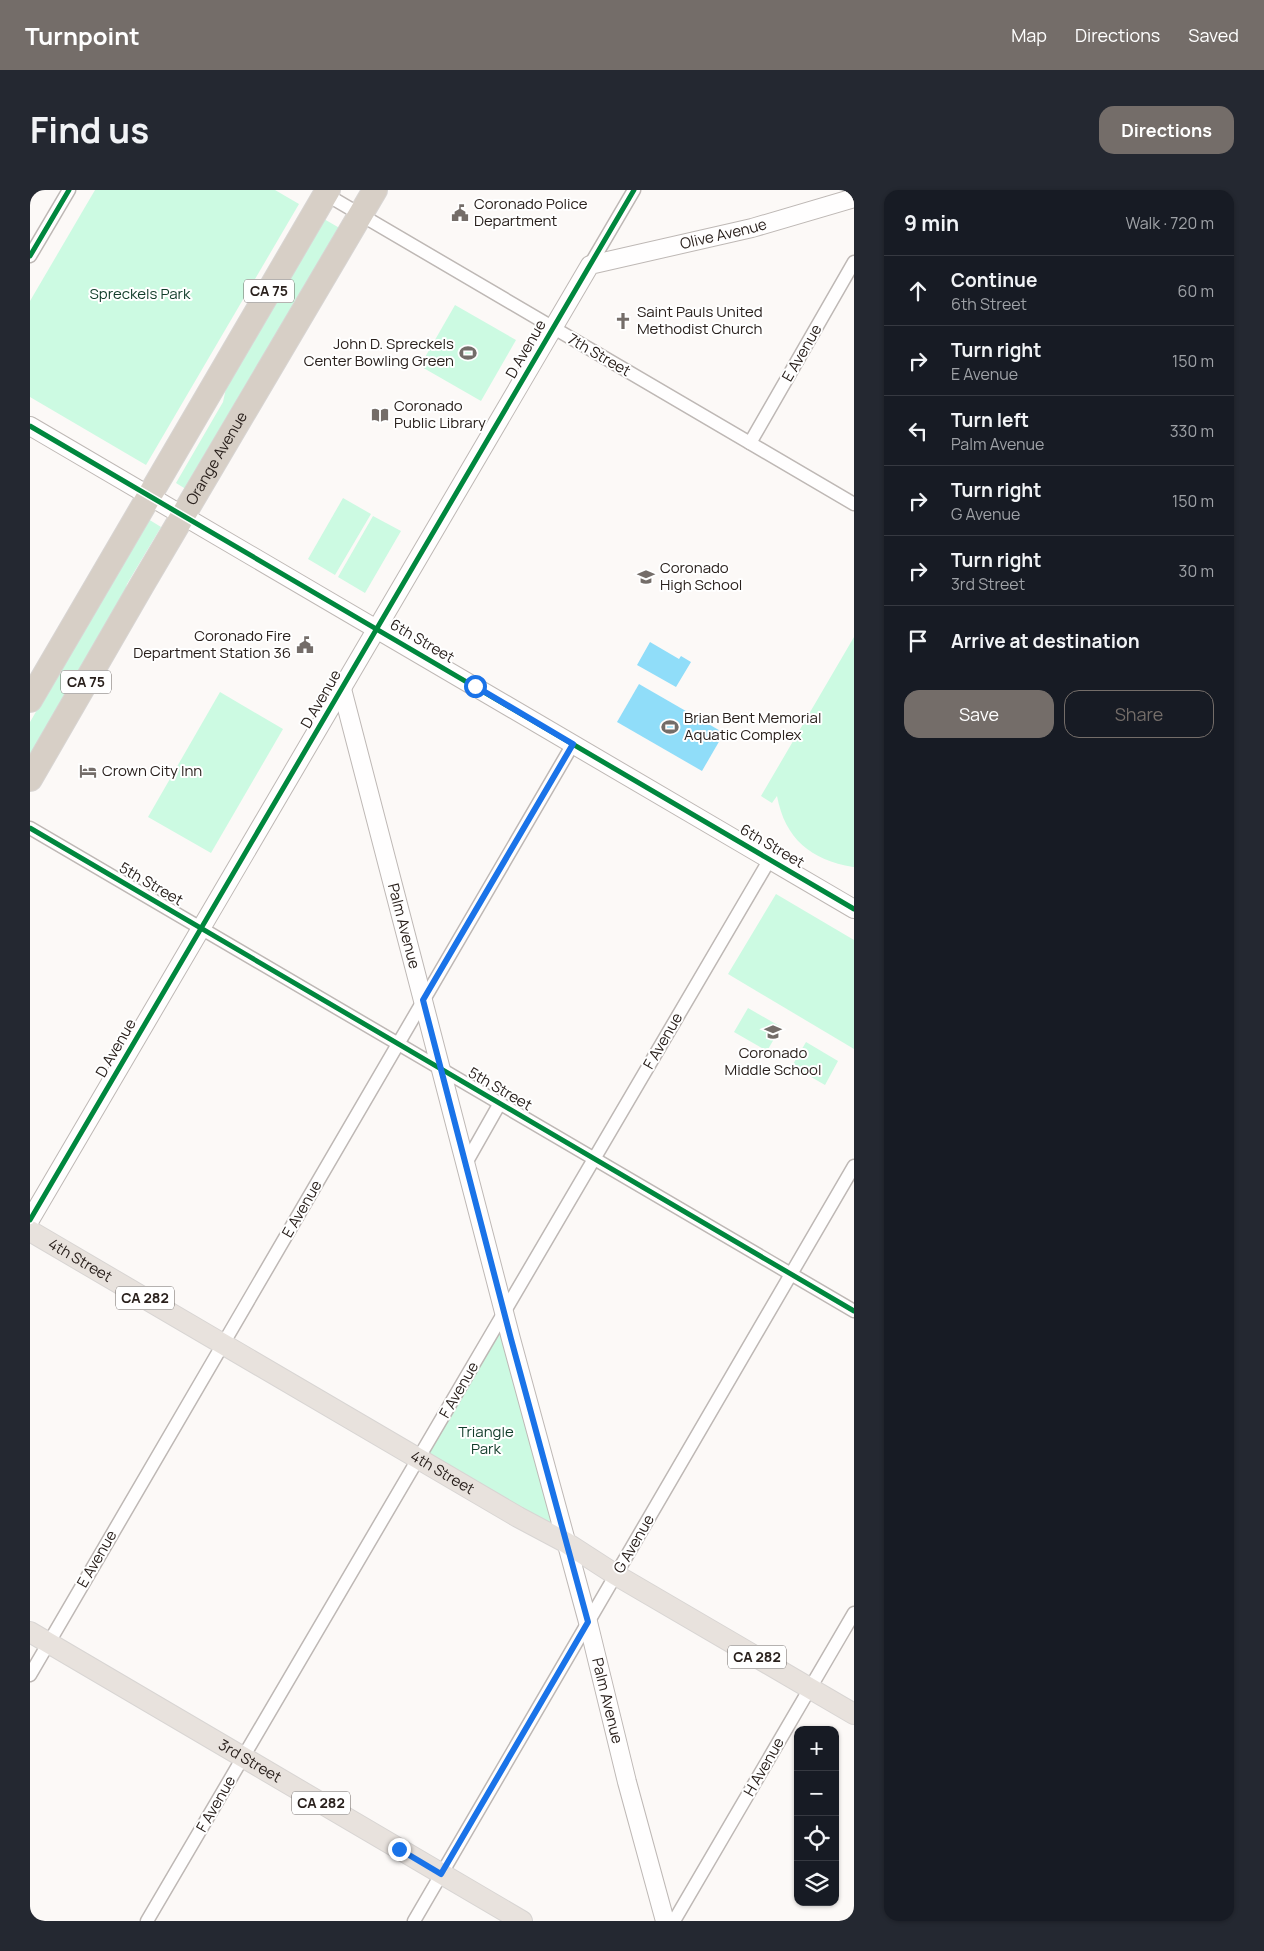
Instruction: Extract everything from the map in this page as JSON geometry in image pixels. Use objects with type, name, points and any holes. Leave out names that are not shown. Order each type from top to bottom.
[{"type":"highway","name":"Orange Avenue","points":[[30,779],[374,190]]},
{"type":"highway","name":"CA 75","points":[[30,700],[150,496],[324,192]]},
{"type":"main road","name":"4th Street","points":[[30,1231],[418,1459],[518,1517],[566,1542],[616,1575],[854,1714]]},
{"type":"main road","name":"3rd Street","points":[[30,1632],[522,1921]]},
{"type":"street","points":[[30,256],[69,190]]},
{"type":"street","name":"D Avenue","points":[[30,1220],[634,190]]},
{"type":"street","name":"7th Street","points":[[324,192],[360,215],[854,504]]},
{"type":"street","name":"Olive Avenue","points":[[590,265],[752,228],[854,198]]},
{"type":"street","name":"E Avenue","points":[[750,443],[854,262]]},
{"type":"street","name":"6th Street","points":[[30,426],[854,909]]},
{"type":"street","name":"Palm Avenue","points":[[342,689],[504,1312],[588,1622],[626,1782],[665,1921]]},
{"type":"street","name":"E Avenue","points":[[30,1675],[573,744]]},
{"type":"street","name":"5th Street","points":[[30,828],[854,1311]]},
{"type":"street","name":"F Avenue","points":[[147,1921],[770,859]]},
{"type":"street","points":[[466,1163],[500,1103]]},
{"type":"street","name":"G Avenue","points":[[414,1921],[854,1166]]},
{"type":"street","name":"H Avenue","points":[[674,1921],[854,1613]]},
{"type":"green space","name":"Spreckels Park","points":[[95,190],[275,190],[299,204],[146,465],[30,397],[30,301]]},
{"type":"green space","points":[[324,219],[343,230],[189,491],[176,483],[223,402],[226,388]]},
{"type":"green space","name":"John D. Spreckels Center Bowling Green","points":[[455,305],[516,340],[481,401],[420,366]]},
{"type":"green space","points":[[343,498],[371,514],[335,575],[308,559]]},
{"type":"green space","points":[[373,516],[401,531],[365,593],[338,577]]},
{"type":"green space","points":[[148,519],[161,527],[127,584],[122,603],[30,761],[30,722]]},
{"type":"green space","points":[[854,637],[853,867],[825,859],[802,845],[793,836],[786,824],[777,796],[772,803],[761,796]]},
{"type":"green space","points":[[220,692],[283,729],[211,853],[148,817]]},
{"type":"green space","points":[[776,894],[854,940],[854,1049],[728,974]]},
{"type":"green space","points":[[748,1008],[781,1027],[767,1051],[734,1032]]},
{"type":"green space","points":[[806,1042],[838,1061],[825,1085],[792,1066]]},
{"type":"green space","name":"Triangle Park","points":[[503,1314],[562,1542],[420,1458]]},
{"type":"water","name":"Brian Bent Memorial Aquatic Complex","points":[[650,642],[679,659],[681,656],[691,662],[676,687],[637,665]]},
{"type":"water","name":"Brian Bent Memorial Aquatic Complex","points":[[639,684],[724,733],[702,771],[617,722]]},
{"type":"cycle path","points":[[30,256],[69,190]]},
{"type":"cycle path","points":[[30,1220],[634,190]]},
{"type":"cycle path","points":[[30,426],[854,909]]},
{"type":"cycle path","points":[[30,828],[854,1311]]},
{"type":"place","name":"Coronado Police Department","points":[[460,213]]},
{"type":"place","name":"Saint Pauls United Methodist Church","points":[[623,321]]},
{"type":"place","name":"John D. Spreckels Center Bowling Green","points":[[468,353]]},
{"type":"place","name":"Coronado Public Library","points":[[380,415]]},
{"type":"place","name":"Coronado High School","points":[[646,577]]},
{"type":"place","name":"Coronado Fire Department Station 36","points":[[305,645]]},
{"type":"place","name":"Brian Bent Memorial Aquatic Complex","points":[[670,727]]},
{"type":"place","name":"Crown City Inn","points":[[88,771]]},
{"type":"place","name":"Coronado Middle School","points":[[773,1032]]},
{"type":"route","points":[[399,1849],[441,1874],[588,1622],[511,1339],[423,1000],[573,744],[475,686]]}]
